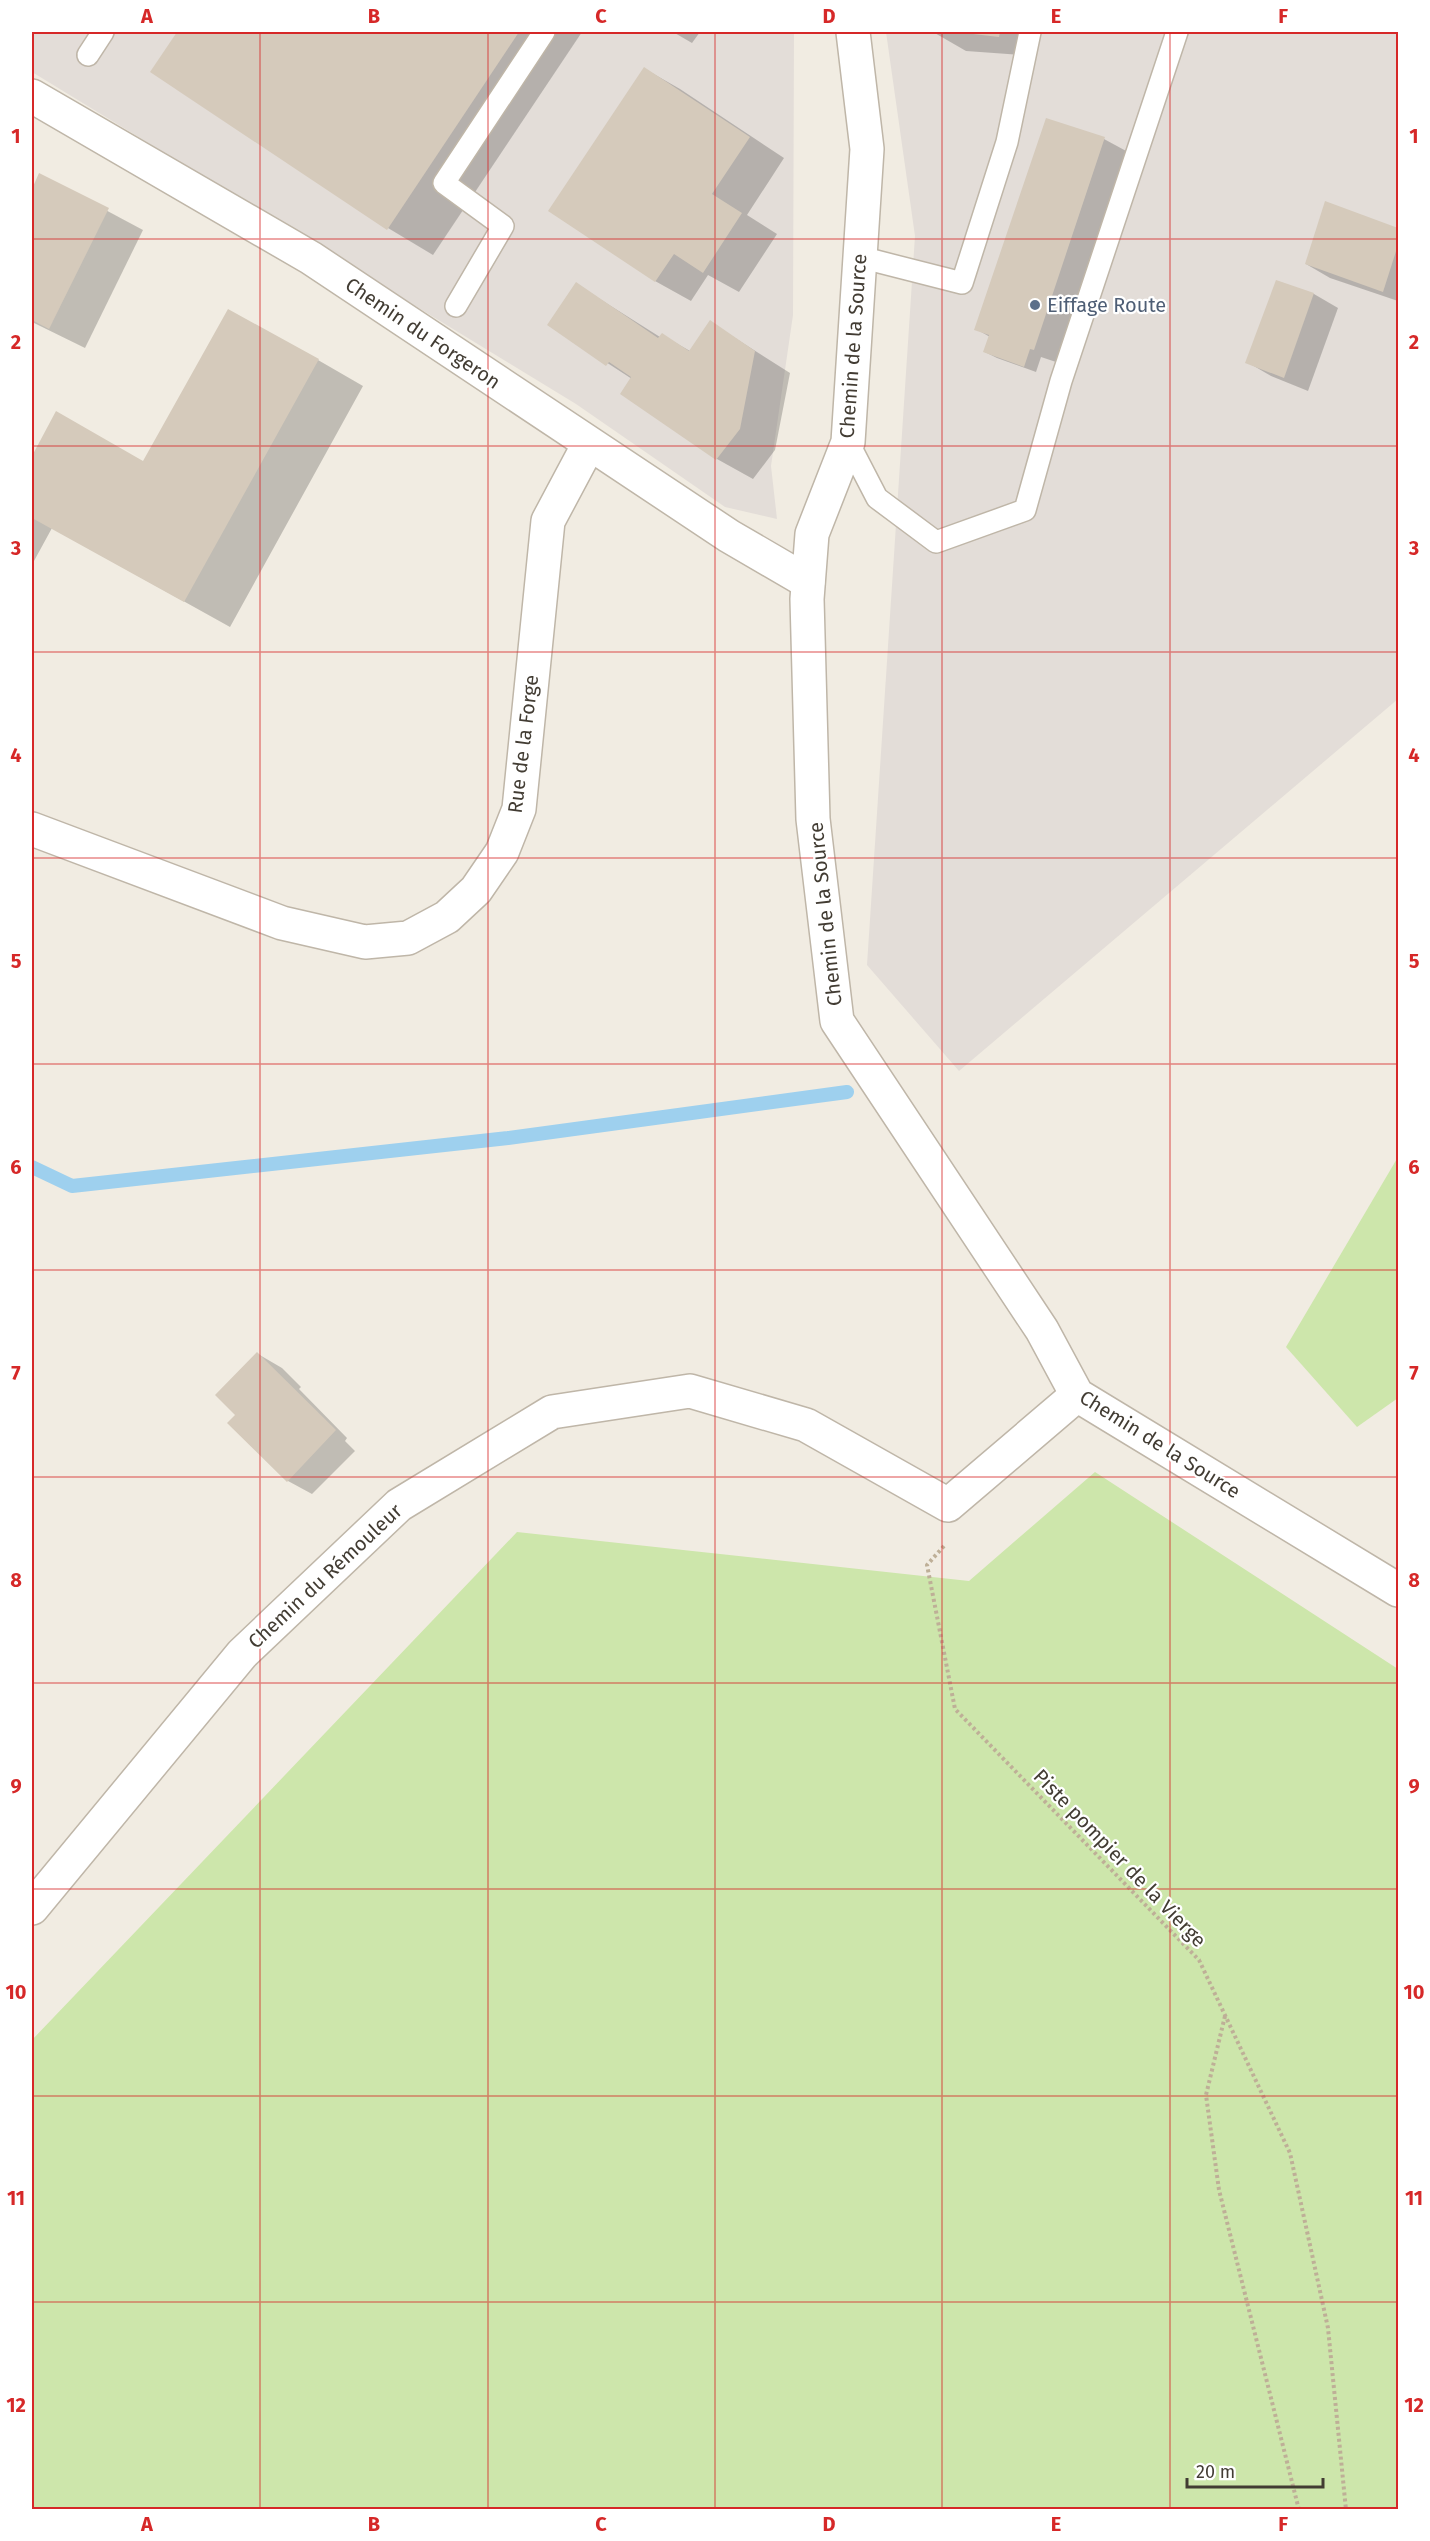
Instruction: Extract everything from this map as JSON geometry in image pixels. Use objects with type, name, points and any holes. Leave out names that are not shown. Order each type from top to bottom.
[{"type":"street","name":"Chemin de la Source","points":[[853,32],[867,149],[848,442],[812,534],[808,582],[813,819],[837,1021],[1042,1330],[1077,1395],[1398,1590]]},
{"type":"street","name":"Chemin du Forgeron","points":[[32,96],[310,258],[729,536],[808,582]]},
{"type":"street","name":"Rue de la Forge","points":[[32,829],[282,923],[365,942],[408,938],[447,917],[476,890],[502,852],[519,809],[548,521],[589,444]]},
{"type":"street","name":"Chemin du Rémouleur","points":[[32,1908],[250,1646],[399,1505],[552,1412],[690,1391],[806,1425],[948,1505],[1077,1395]]},
{"type":"lane","points":[[88,55],[103,32]]},
{"type":"lane","points":[[456,306],[503,226],[444,183],[544,32]]},
{"type":"lane","points":[[860,257],[962,283],[1007,142],[1030,32]]},
{"type":"lane","points":[[848,442],[877,498],[936,543],[1025,510],[1061,381],[1177,32]]},
{"type":"path","name":"Piste pompier de la Vierge","points":[[951,1538],[927,1565],[955,1709],[1199,1960],[1290,2153],[1328,2328],[1346,2510]]},
{"type":"path","points":[[1225,2016],[1206,2095],[1219,2190],[1299,2510]]},
{"type":"shaded area","points":[[32,32],[794,32],[793,315],[771,466],[777,519],[725,507],[576,404],[32,72]]},
{"type":"shaded area","points":[[886,32],[1398,32],[1398,699],[959,1071],[867,965],[915,236]]},
{"type":"green space","points":[[1398,1157],[1398,1398],[1357,1427],[1286,1347]]},
{"type":"green space","points":[[1095,1472],[1398,1669],[1398,2509],[32,2509],[32,2040],[517,1532],[969,1581]]},
{"type":"building","points":[[177,32],[519,32],[387,230],[150,72]]},
{"type":"building","points":[[956,32],[1000,32],[999,37]]},
{"type":"building","points":[[644,67],[750,137],[712,194],[742,213],[703,273],[674,254],[655,282],[548,211]]},
{"type":"building","points":[[1046,118],[1105,137],[1034,350],[1030,349],[1024,367],[983,352],[989,335],[974,330]]},
{"type":"building","points":[[39,173],[109,208],[49,329],[32,320],[32,189]]},
{"type":"building","points":[[1325,201],[1398,228],[1398,245],[1383,292],[1305,264]]},
{"type":"building","points":[[1276,280],[1314,293],[1284,378],[1245,363]]},
{"type":"building","points":[[576,282],[658,338],[662,333],[689,351],[710,320],[755,351],[740,429],[716,460],[620,394],[631,377],[609,362],[606,366],[547,325]]},
{"type":"building","points":[[228,309],[319,359],[184,602],[32,518],[32,456],[56,411],[143,461]]},
{"type":"building","points":[[257,1352],[336,1430],[287,1482],[227,1423],[235,1415],[215,1395]]},
{"type":"waterway","points":[[32,1167],[72,1186],[508,1138],[847,1092]]},
{"type":"place","name":"Eiffage Route","points":[[1035,305]]}]
